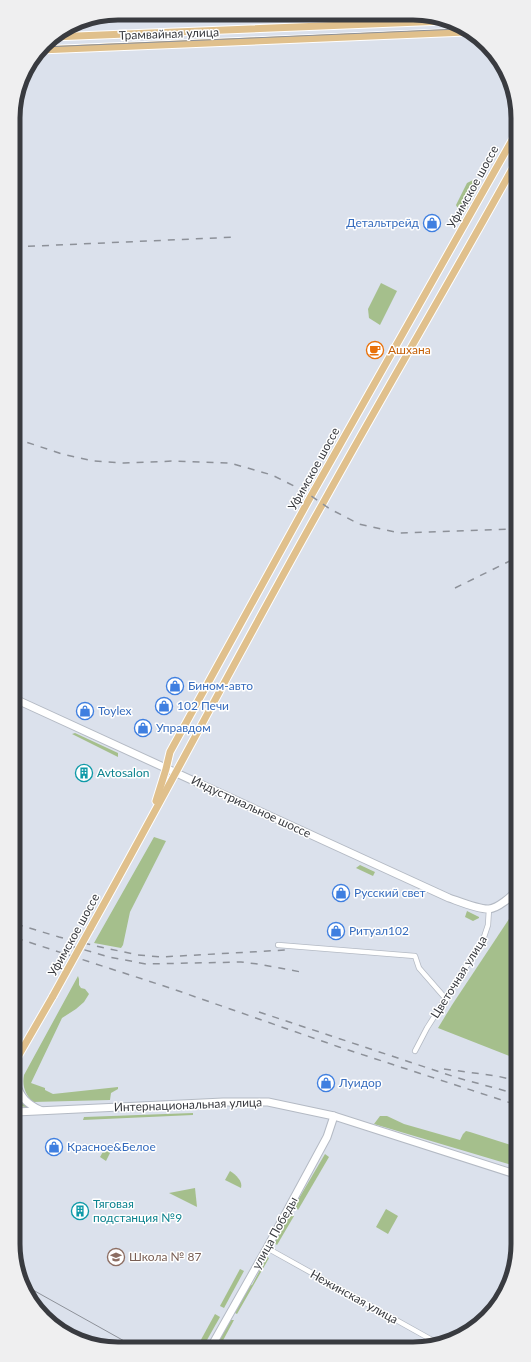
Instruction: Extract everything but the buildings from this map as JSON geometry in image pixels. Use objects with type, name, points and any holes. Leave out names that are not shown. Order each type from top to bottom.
[{"type":"main road","name":"Трамвайная улица","points":[[65,36],[430,22]]},
{"type":"main road","name":"Трамвайная улица","points":[[48,50],[460,32]]},
{"type":"main road","name":"Уфимское шоссе","points":[[151,821],[170,752],[311,496],[511,142]]},
{"type":"main road","name":"Уфимское шоссе","points":[[20,1053],[151,821],[175,772],[319,509],[511,171]]},
{"type":"street","name":"Индустриальное шоссе","points":[[20,700],[449,898],[469,905],[489,909]]},
{"type":"street","points":[[489,909],[503,903],[511,896]]},
{"type":"street","name":"Цветочная улица","points":[[415,1051],[427,1028],[484,940],[488,925],[489,909]]},
{"type":"street","points":[[278,945],[415,956],[419,968],[446,999]]},
{"type":"street","points":[[20,1095],[32,1106],[40,1110]]},
{"type":"street","name":"Интернациональная улица","points":[[20,1112],[223,1102],[268,1102],[334,1116],[511,1172]]},
{"type":"street","name":"улица Победы","points":[[213,1342],[267,1248],[327,1137],[334,1116]]},
{"type":"street","name":"Нежинская улица","points":[[267,1248],[432,1340]]},
{"type":"green space","points":[[473,180],[475,181],[459,211],[456,205],[467,183]]},
{"type":"green space","points":[[477,182],[478,188],[464,213],[460,214]]},
{"type":"green space","points":[[381,283],[397,291],[380,325],[369,318],[368,309]]},
{"type":"green space","points":[[75,733],[118,753],[118,757],[72,734]]},
{"type":"green space","points":[[154,837],[166,841],[130,912],[123,945],[121,948],[94,943]]},
{"type":"green space","points":[[360,865],[375,872],[373,876],[356,868]]},
{"type":"green space","points":[[467,911],[479,918],[473,921],[465,917]]},
{"type":"green space","points":[[511,916],[511,1057],[438,1028]]},
{"type":"green space","points":[[78,976],[79,985],[89,994],[84,1002],[62,1018],[31,1083],[45,1088],[45,1090],[53,1094],[118,1087],[118,1089],[111,1093],[110,1100],[33,1102],[25,1090],[23,1083],[24,1075]]},
{"type":"green space","points":[[20,1099],[27,1107],[20,1106]]},
{"type":"green space","points":[[193,1113],[193,1115],[83,1120],[84,1117]]},
{"type":"green space","points":[[380,1116],[387,1116],[404,1124],[460,1140],[466,1131],[511,1145],[511,1165],[374,1124]]},
{"type":"green space","points":[[105,1148],[111,1151],[106,1161],[100,1157]]},
{"type":"green space","points":[[325,1154],[329,1157],[298,1210],[295,1205]]},
{"type":"green space","points":[[230,1171],[237,1176],[241,1183],[241,1188],[225,1180]]},
{"type":"green space","points":[[195,1188],[197,1207],[169,1193]]},
{"type":"green space","points":[[386,1209],[398,1216],[388,1234],[376,1227]]},
{"type":"green space","points":[[294,1216],[277,1245],[273,1242],[288,1217]]},
{"type":"green space","points":[[265,1256],[269,1258],[237,1314],[233,1312],[248,1286],[252,1285],[261,1268],[261,1263]]},
{"type":"green space","points":[[240,1269],[244,1271],[224,1308],[220,1306]]},
{"type":"green space","points":[[215,1314],[220,1317],[206,1342],[200,1342]]},
{"type":"green space","points":[[230,1320],[234,1320],[222,1342],[217,1342]]},
{"type":"tram line","points":[[51,47],[454,29]]},
{"type":"tram line","points":[[31,1289],[126,1342]]},
{"type":"railway","points":[[20,247],[237,237]]},
{"type":"railway","points":[[20,440],[62,454],[94,461],[124,463],[174,461],[230,463],[272,475],[304,491],[330,509],[359,524],[399,533],[511,529]]},
{"type":"railway","points":[[455,588],[511,560]]},
{"type":"railway","points":[[20,925],[59,937],[138,955],[161,957],[286,950]]},
{"type":"railway","points":[[20,939],[170,988],[339,1047],[511,1103]]},
{"type":"railway","points":[[71,946],[109,957],[146,964],[241,962],[301,972]]},
{"type":"railway","points":[[259,1012],[458,1078],[511,1092]]},
{"type":"railway","points":[[444,1069],[497,1076],[511,1080]]},
{"type":"place","name":"Детальтрейд","points":[[432,223]]},
{"type":"place","name":"Ашхана","points":[[375,350]]},
{"type":"place","name":"Бином-авто","points":[[175,686]]},
{"type":"place","name":"102 Печи","points":[[164,706]]},
{"type":"place","name":"Toylex","points":[[85,711]]},
{"type":"place","name":"Управдом","points":[[143,728]]},
{"type":"place","name":"Avtosalon","points":[[84,773]]},
{"type":"place","name":"Русский свет","points":[[341,893]]},
{"type":"place","name":"Ритуал102","points":[[336,931]]},
{"type":"place","name":"Луидор","points":[[326,1083]]},
{"type":"place","name":"Красное&Белое","points":[[54,1147]]},
{"type":"place","name":"Тяговая подстанция №9","points":[[80,1211]]},
{"type":"place","name":"Школа № 87","points":[[116,1257]]}]
